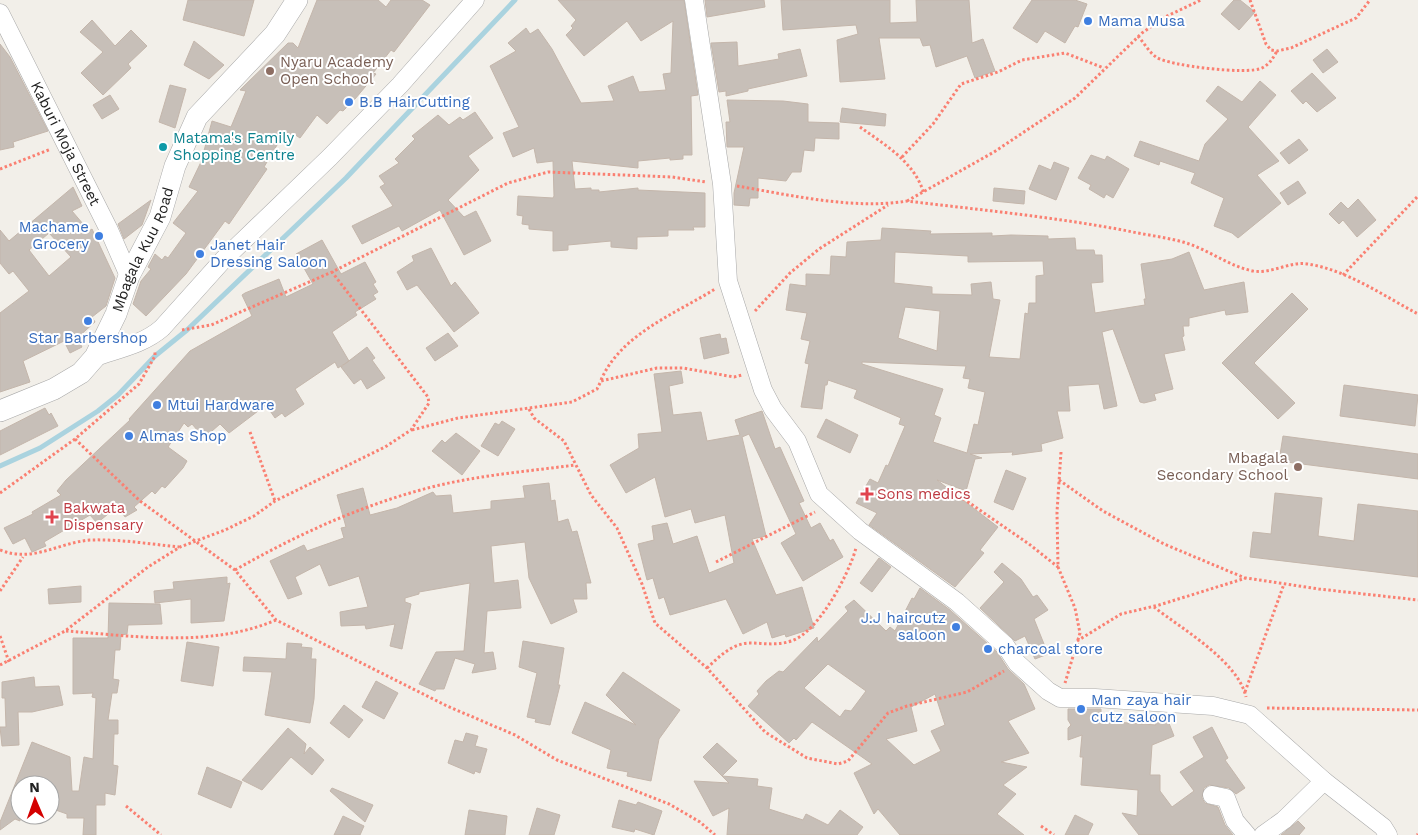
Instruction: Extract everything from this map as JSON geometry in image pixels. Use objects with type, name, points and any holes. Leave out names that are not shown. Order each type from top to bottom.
[{"type":"street","name":"Mbagala Kuu Road","points":[[0,411],[54,389],[81,373],[95,357],[116,314],[129,276],[160,216],[175,166],[197,117],[276,34],[297,0]]},
{"type":"street","points":[[95,357],[158,332],[223,260],[330,157],[400,85],[475,0]]},
{"type":"street","points":[[694,0],[722,184],[728,281],[755,367],[773,409],[798,441],[819,494],[860,532],[957,602],[1005,645],[1017,663],[1048,692],[1060,698],[1094,698],[1213,706],[1250,712],[1324,781],[1383,827],[1388,835]]},
{"type":"street","name":"Kaburi Moja Street","points":[[0,14],[66,144],[129,276]]},
{"type":"street","points":[[1264,835],[1284,820],[1324,781]]},
{"type":"street","points":[[1212,795],[1226,798],[1235,821],[1247,835]]},
{"type":"path","points":[[907,202],[924,194],[994,152],[1075,98],[1138,36],[1165,17],[1202,0]]},
{"type":"path","points":[[1250,0],[1266,44],[1272,50],[1277,51],[1291,48],[1356,18],[1370,0]]},
{"type":"path","points":[[1138,36],[1155,56],[1167,62],[1239,72],[1260,69],[1270,64],[1277,51]]},
{"type":"path","points":[[902,157],[933,124],[962,84],[966,82],[998,72],[1022,60],[1065,53],[1104,68]]},
{"type":"path","points":[[860,127],[902,157],[920,180],[924,194]]},
{"type":"path","points":[[0,169],[66,144]]},
{"type":"path","points":[[0,493],[75,439],[139,384],[155,356],[158,332],[187,330],[211,325],[332,272],[508,183],[548,172],[672,177],[824,200],[888,204],[907,202],[1071,220],[1184,242],[1215,254],[1236,267],[1255,271],[1279,270],[1295,264],[1308,264],[1343,275],[1418,314]]},
{"type":"path","points":[[1343,275],[1418,196]]},
{"type":"path","points":[[741,324],[790,272],[819,249],[888,204]]},
{"type":"path","points":[[332,272],[428,397],[429,403],[411,430]]},
{"type":"path","points":[[0,665],[9,662],[65,630],[148,567],[180,547],[254,516],[274,501],[385,447],[411,430],[458,418],[572,402],[597,389],[608,364],[621,349],[647,330],[728,281]]},
{"type":"path","points":[[601,381],[657,368],[683,368],[734,377],[755,367]]},
{"type":"path","points":[[529,409],[534,418],[555,432],[564,441],[591,495],[617,528],[642,584],[655,623],[666,635],[707,668],[765,732],[807,758],[838,764],[848,761],[888,714],[907,706],[967,692],[1017,663]]},
{"type":"path","points":[[250,432],[274,501]]},
{"type":"path","points":[[75,439],[140,501],[235,570],[276,620],[447,706],[515,735],[557,760],[669,804],[700,822],[714,835]]},
{"type":"path","points":[[1060,698],[1080,633],[1078,618],[1058,567],[1057,512],[1061,452]]},
{"type":"path","points":[[235,570],[277,546],[320,526],[418,490],[471,480],[576,465]]},
{"type":"path","points":[[1059,480],[1103,511],[1164,544],[1246,578],[1418,600]]},
{"type":"path","points":[[955,494],[1022,539],[1058,567]]},
{"type":"path","points":[[716,562],[829,505]]},
{"type":"path","points":[[707,668],[722,653],[735,646],[748,643],[778,644],[792,641],[804,635],[822,614],[851,567],[860,532]]},
{"type":"path","points":[[0,550],[24,556],[91,540],[180,547]]},
{"type":"path","points":[[0,591],[24,556]]},
{"type":"path","points":[[1078,642],[1121,614],[1246,578]]},
{"type":"path","points":[[1245,692],[1284,584]]},
{"type":"path","points":[[1153,606],[1221,659],[1232,670],[1245,692],[1250,712],[1319,707],[1418,710]]},
{"type":"path","points":[[65,630],[150,638],[226,635],[259,627],[276,620]]},
{"type":"path","points":[[0,636],[9,662]]},
{"type":"path","points":[[126,806],[161,835]]},
{"type":"path","points":[[1041,826],[1054,835]]},
{"type":"building","points":[[188,0],[254,0],[244,36],[183,20]]},
{"type":"building","points":[[317,0],[378,0],[386,7],[391,0],[422,0],[430,5],[394,52],[391,50],[373,73],[376,74],[343,111],[340,110],[327,124],[317,115],[300,138],[294,134],[285,144],[280,140],[264,167],[267,169],[229,224],[225,221],[186,274],[146,316],[133,304],[141,281],[151,269],[148,267],[155,254],[162,260],[165,256],[168,258],[186,233],[173,223],[198,191],[189,187],[201,162],[212,121],[231,127],[246,91],[240,90],[288,43],[293,43],[298,48]]},
{"type":"building","points":[[558,0],[684,0],[698,95],[691,96],[692,155],[683,155],[683,159],[670,160],[670,158],[638,161],[638,168],[572,161],[575,189],[591,188],[591,190],[599,190],[599,192],[638,188],[638,190],[705,193],[705,227],[693,227],[694,230],[668,230],[668,236],[637,237],[637,249],[611,247],[611,241],[568,245],[568,250],[553,251],[553,231],[529,229],[529,225],[522,224],[523,216],[517,215],[518,196],[553,198],[554,196],[553,161],[537,163],[534,148],[513,157],[503,133],[519,127],[490,66],[516,51],[508,43],[526,28],[530,34],[538,29],[552,49],[581,103],[614,101],[608,86],[633,76],[639,92],[666,90],[663,74],[671,73],[673,21],[641,41],[627,21],[584,56],[566,35],[573,28],[571,26],[576,20]]},
{"type":"building","points":[[705,0],[764,0],[765,7],[707,17]]},
{"type":"building","points":[[781,0],[890,0],[890,23],[917,22],[916,0],[969,0],[972,43],[983,39],[995,71],[975,78],[967,56],[936,67],[930,45],[923,46],[920,38],[879,38],[885,79],[840,82],[837,40],[858,34],[856,25],[783,30]]},
{"type":"building","points":[[1032,0],[1075,0],[1087,4],[1078,27],[1075,26],[1065,43],[1045,31],[1037,43],[1013,28]]},
{"type":"building","points":[[1234,0],[1240,0],[1255,12],[1239,30],[1221,14]]},
{"type":"building","points":[[92,20],[115,46],[131,30],[147,46],[128,64],[131,68],[103,95],[81,73],[103,52],[80,32]]},
{"type":"building","points":[[194,41],[224,65],[209,79],[184,65]]},
{"type":"building","points":[[737,42],[738,66],[779,59],[778,54],[800,49],[807,76],[748,89],[748,91],[726,96],[726,91],[719,92],[711,43]]},
{"type":"building","points":[[0,44],[10,57],[48,131],[13,142],[14,147],[0,150]]},
{"type":"building","points":[[1327,49],[1338,62],[1323,73],[1313,60]]},
{"type":"building","points":[[1312,73],[1336,98],[1317,112],[1306,101],[1303,104],[1291,91]]},
{"type":"building","points":[[1260,81],[1276,95],[1248,127],[1279,161],[1257,175],[1281,203],[1238,238],[1232,233],[1214,226],[1224,198],[1191,183],[1195,173],[1160,161],[1159,165],[1134,156],[1140,141],[1199,161],[1205,144],[1228,119],[1206,101],[1218,86],[1242,102]]},
{"type":"building","points":[[170,85],[186,89],[175,128],[159,122]]},
{"type":"building","points":[[110,95],[119,109],[102,119],[93,105]]},
{"type":"building","points":[[727,100],[783,101],[808,104],[808,122],[839,123],[839,139],[815,138],[814,151],[804,150],[801,172],[792,172],[786,181],[758,178],[758,198],[750,198],[749,206],[734,205],[734,193],[744,147],[727,147],[726,122],[730,122]]},
{"type":"building","points":[[842,108],[886,114],[885,126],[840,122]]},
{"type":"building","points":[[475,112],[493,138],[468,156],[479,170],[448,200],[464,217],[476,211],[491,241],[464,255],[440,210],[402,231],[399,226],[362,244],[352,226],[393,206],[380,187],[385,184],[379,176],[399,163],[395,159],[415,139],[412,136],[438,115],[449,125],[460,117],[463,120]]},
{"type":"building","points":[[1299,139],[1308,150],[1289,164],[1280,153]]},
{"type":"building","points":[[1091,155],[1105,160],[1107,156],[1129,169],[1113,198],[1106,194],[1104,198],[1089,189],[1091,185],[1078,178]]},
{"type":"building","points":[[1054,162],[1069,168],[1056,200],[1029,189],[1039,165],[1051,170]]},
{"type":"building","points":[[1298,181],[1306,193],[1288,205],[1280,193]]},
{"type":"building","points":[[73,187],[82,206],[72,211],[89,231],[92,229],[115,278],[106,306],[92,317],[95,322],[77,338],[82,347],[70,353],[64,341],[23,361],[30,382],[0,392],[0,313],[29,291],[13,271],[9,274],[0,263],[0,230],[9,241]],"holes":[[[49,233],[71,257],[49,276],[29,250]]]},
{"type":"building","points":[[994,188],[1025,191],[1024,204],[993,201]]},
{"type":"building","points":[[1358,199],[1376,220],[1357,237],[1343,220],[1339,224],[1329,214],[1341,202],[1348,209]]},
{"type":"building","points":[[151,200],[142,225],[124,239],[118,224]]},
{"type":"building","points":[[882,228],[931,231],[930,234],[992,233],[992,236],[1048,236],[1048,239],[1075,238],[1076,250],[1094,250],[1095,255],[1102,255],[1103,282],[1091,283],[1095,313],[1145,305],[1144,299],[1146,299],[1141,264],[1172,259],[1189,252],[1204,290],[1244,282],[1248,312],[1226,315],[1225,310],[1189,318],[1189,326],[1183,326],[1184,336],[1182,337],[1185,350],[1164,354],[1173,389],[1154,394],[1156,400],[1144,403],[1140,402],[1113,329],[1102,332],[1117,406],[1104,409],[1099,384],[1068,386],[1070,411],[1057,411],[1063,438],[1041,444],[1042,451],[1012,455],[1013,452],[970,454],[982,458],[975,459],[966,491],[937,480],[998,527],[980,550],[984,553],[955,587],[869,525],[877,513],[856,503],[870,479],[878,483],[886,465],[888,466],[905,426],[899,424],[901,418],[854,398],[857,390],[828,380],[827,385],[825,385],[822,409],[801,407],[809,364],[805,363],[810,341],[801,339],[807,313],[786,310],[790,284],[806,286],[806,274],[830,275],[831,256],[846,257],[847,242],[881,240]],"holes":[[[895,252],[968,256],[968,262],[1043,261],[1044,275],[1036,276],[1036,303],[1029,303],[1028,314],[1025,313],[1020,359],[989,357],[1000,300],[993,299],[991,282],[971,284],[972,295],[932,294],[932,287],[894,283]],[[905,307],[940,311],[937,351],[898,338]],[[862,362],[966,366],[963,378],[970,379],[968,388],[985,392],[978,425],[974,424],[967,453],[933,442],[941,418],[934,415],[943,389],[862,364]]]},
{"type":"building","points":[[322,240],[341,274],[365,262],[376,282],[373,284],[378,292],[373,295],[376,299],[355,312],[357,315],[332,332],[349,361],[338,368],[335,362],[295,389],[304,404],[285,417],[282,413],[275,418],[266,405],[229,433],[220,424],[204,438],[192,424],[188,427],[184,423],[168,447],[187,461],[183,468],[165,488],[162,486],[155,494],[152,491],[134,507],[137,510],[125,517],[118,506],[97,523],[90,515],[44,542],[46,546],[32,552],[25,538],[13,544],[4,528],[33,514],[32,512],[61,495],[57,491],[66,480],[130,420],[190,351],[252,316],[242,295],[279,279],[286,297],[313,284],[296,254]]},
{"type":"building","points":[[431,248],[451,286],[455,282],[479,313],[454,332],[417,285],[407,290],[397,272],[414,261],[412,256]]},
{"type":"building","points":[[1292,293],[1308,309],[1254,363],[1295,403],[1278,419],[1222,363]]},
{"type":"building","points":[[448,333],[458,346],[435,361],[426,348]]},
{"type":"building","points":[[720,334],[721,339],[726,338],[729,353],[704,359],[700,338]]},
{"type":"building","points":[[367,347],[375,358],[372,360],[385,378],[367,389],[361,379],[354,384],[341,367]]},
{"type":"building","points":[[681,371],[683,383],[669,386],[673,415],[701,412],[707,441],[740,435],[735,420],[762,411],[775,449],[780,447],[804,501],[799,503],[811,528],[820,523],[830,541],[833,539],[843,557],[803,581],[781,543],[796,534],[749,434],[742,437],[766,536],[752,539],[776,595],[802,587],[814,628],[786,637],[785,634],[772,638],[767,622],[743,634],[726,599],[670,615],[664,597],[659,599],[653,578],[647,580],[638,544],[654,540],[652,526],[667,523],[673,544],[697,536],[709,573],[734,563],[725,515],[695,523],[691,509],[665,517],[655,477],[626,493],[610,465],[639,448],[638,434],[662,432],[654,374]]},
{"type":"building","points":[[1344,385],[1418,395],[1415,426],[1340,416]]},
{"type":"building","points":[[45,408],[49,415],[51,413],[58,426],[0,455],[0,431]]},
{"type":"building","points":[[826,419],[858,435],[850,453],[817,437]]},
{"type":"building","points":[[502,421],[515,429],[498,456],[481,446],[495,423],[499,425]]},
{"type":"building","points":[[456,433],[480,451],[462,475],[432,451],[442,440],[445,443]]},
{"type":"building","points":[[1283,436],[1418,454],[1418,479],[1279,461]]},
{"type":"building","points":[[1006,470],[1026,478],[1013,510],[994,502]]},
{"type":"building","points":[[549,483],[551,501],[555,500],[558,522],[568,519],[572,532],[577,531],[591,583],[586,583],[587,599],[573,599],[577,612],[551,624],[529,578],[525,542],[491,546],[494,583],[518,580],[521,608],[487,611],[484,653],[493,652],[496,669],[472,673],[475,664],[455,658],[444,689],[436,689],[435,691],[419,684],[436,652],[464,651],[470,583],[419,592],[419,594],[405,598],[405,602],[411,604],[402,649],[390,646],[395,624],[366,629],[365,625],[341,626],[340,612],[368,607],[359,576],[329,586],[320,564],[295,577],[302,594],[288,599],[270,561],[304,545],[307,551],[344,538],[341,528],[346,527],[337,495],[363,488],[370,515],[397,508],[433,492],[436,496],[451,495],[453,513],[491,509],[491,501],[525,498],[523,486]]},
{"type":"building","points":[[1275,493],[1322,498],[1318,536],[1354,541],[1358,504],[1418,511],[1418,577],[1250,557],[1253,532],[1271,534]]},
{"type":"building","points":[[879,558],[891,567],[872,592],[860,583]]},
{"type":"building","points":[[1002,563],[1021,579],[1033,597],[1037,595],[1048,610],[1034,619],[1048,654],[1035,659],[1025,636],[1015,641],[980,608],[1004,582],[994,572]]},
{"type":"building","points":[[227,577],[227,584],[230,583],[224,621],[191,623],[191,599],[155,603],[154,591],[174,589],[173,582]]},
{"type":"building","points":[[81,586],[81,602],[49,604],[48,589]]},
{"type":"building","points":[[920,588],[950,610],[997,652],[1008,669],[1024,684],[1035,709],[1008,721],[1029,753],[1001,762],[1027,767],[1003,785],[1016,794],[997,814],[1024,835],[900,835],[878,809],[874,814],[854,773],[872,764],[812,722],[796,740],[794,738],[789,743],[748,706],[759,694],[757,691],[766,681],[779,671],[783,672],[817,637],[818,642],[848,611],[845,607],[854,600],[886,631],[890,627],[895,631],[912,598],[914,599]],"holes":[[[828,664],[866,691],[851,711],[845,710],[840,717],[804,688]],[[935,694],[945,725],[931,731],[941,751],[914,765],[886,739],[917,731],[911,707]]]},
{"type":"building","points":[[109,603],[160,604],[162,624],[128,625],[127,634],[121,635],[120,650],[115,650],[113,679],[119,680],[117,693],[112,693],[108,720],[118,720],[118,734],[114,734],[113,765],[118,766],[115,795],[105,793],[105,805],[96,805],[96,835],[83,835],[84,818],[67,818],[67,814],[60,812],[60,775],[19,775],[32,742],[70,757],[72,791],[79,791],[84,757],[93,759],[96,698],[92,697],[93,693],[73,694],[73,638],[108,638]]},
{"type":"building","points":[[523,641],[564,648],[558,685],[560,685],[550,725],[535,722],[536,719],[527,717],[537,673],[519,667]]},
{"type":"building","points":[[187,642],[219,647],[213,686],[181,681]]},
{"type":"building","points":[[287,643],[302,644],[301,647],[312,648],[311,659],[316,659],[314,699],[310,723],[265,715],[272,672],[243,671],[244,657],[286,659]]},
{"type":"building","points":[[623,672],[680,710],[659,739],[651,781],[627,776],[628,772],[607,768],[611,750],[572,733],[585,702],[636,725],[606,695]]},
{"type":"building","points":[[34,677],[35,687],[59,686],[63,705],[32,712],[18,712],[19,745],[2,746],[0,727],[6,727],[5,698],[2,698],[2,682]]},
{"type":"building","points":[[376,681],[398,693],[384,719],[362,707]]},
{"type":"building","points":[[344,705],[363,720],[349,738],[330,723]]},
{"type":"building","points":[[1068,709],[1101,709],[1101,721],[1156,725],[1152,717],[1165,713],[1174,736],[1152,745],[1150,775],[1160,775],[1160,791],[1172,807],[1194,791],[1180,772],[1204,757],[1193,737],[1212,727],[1228,758],[1225,760],[1245,788],[1236,794],[1229,788],[1209,785],[1204,788],[1202,798],[1205,803],[1218,807],[1225,825],[1233,835],[1139,835],[1122,813],[1137,816],[1138,790],[1081,785],[1083,757],[1080,757],[1082,735],[1068,740],[1068,728],[1071,725],[1068,720]]},
{"type":"building","points":[[288,728],[306,744],[304,754],[310,747],[324,760],[312,775],[291,757],[262,790],[242,780]]},
{"type":"building","points":[[466,733],[478,736],[475,746],[487,749],[480,773],[475,771],[474,774],[448,763],[455,740],[463,742]]},
{"type":"building","points":[[717,743],[737,761],[722,776],[703,757]]},
{"type":"building","points":[[207,767],[242,782],[231,808],[198,794]]},
{"type":"building","points":[[722,776],[758,779],[757,786],[772,788],[769,809],[803,820],[806,814],[828,825],[840,810],[863,827],[857,835],[727,835],[729,808],[713,816],[694,781],[729,783]]},
{"type":"building","points":[[332,788],[373,805],[365,822],[330,791]]},
{"type":"building","points":[[10,797],[10,823],[0,830],[0,822]]},
{"type":"building","points":[[619,800],[636,805],[638,802],[662,811],[654,835],[635,829],[634,832],[612,827]]},
{"type":"building","points":[[537,808],[560,815],[554,835],[529,835]]},
{"type":"building","points":[[469,810],[507,816],[505,835],[465,835]]},
{"type":"building","points":[[1075,815],[1093,824],[1088,835],[1065,835]]},
{"type":"building","points":[[343,816],[364,826],[360,835],[334,835]]},
{"type":"building","points":[[1298,821],[1305,828],[1299,835],[1281,835]]},
{"type":"waterway","points":[[0,466],[40,448],[98,411],[118,395],[155,356],[187,330],[346,178],[515,0]]},
{"type":"place","name":"Mama Musa","points":[[1088,21]]},
{"type":"place","name":"Nyaru Academy Open School","points":[[270,71]]},
{"type":"place","name":"B.B HairCutting","points":[[349,102]]},
{"type":"place","name":"Matama's Family Shopping Centre","points":[[163,147]]},
{"type":"place","name":"Machame Grocery","points":[[99,236]]},
{"type":"place","name":"Janet Hair Dressing Saloon","points":[[200,254]]},
{"type":"place","name":"Star Barbershop","points":[[88,321]]},
{"type":"place","name":"Mtui Hardware","points":[[157,405]]},
{"type":"place","name":"Almas Shop","points":[[129,436]]},
{"type":"place","name":"Mbagala Secondary School","points":[[1298,467]]},
{"type":"place","name":"Sons medics","points":[[867,494]]},
{"type":"place","name":"Bakwata Dispensary","points":[[52,517]]},
{"type":"place","name":"J.J haircutz saloon","points":[[956,627]]},
{"type":"place","name":"charcoal store","points":[[988,649]]},
{"type":"place","name":"Man zaya hair cutz saloon","points":[[1081,709]]}]
